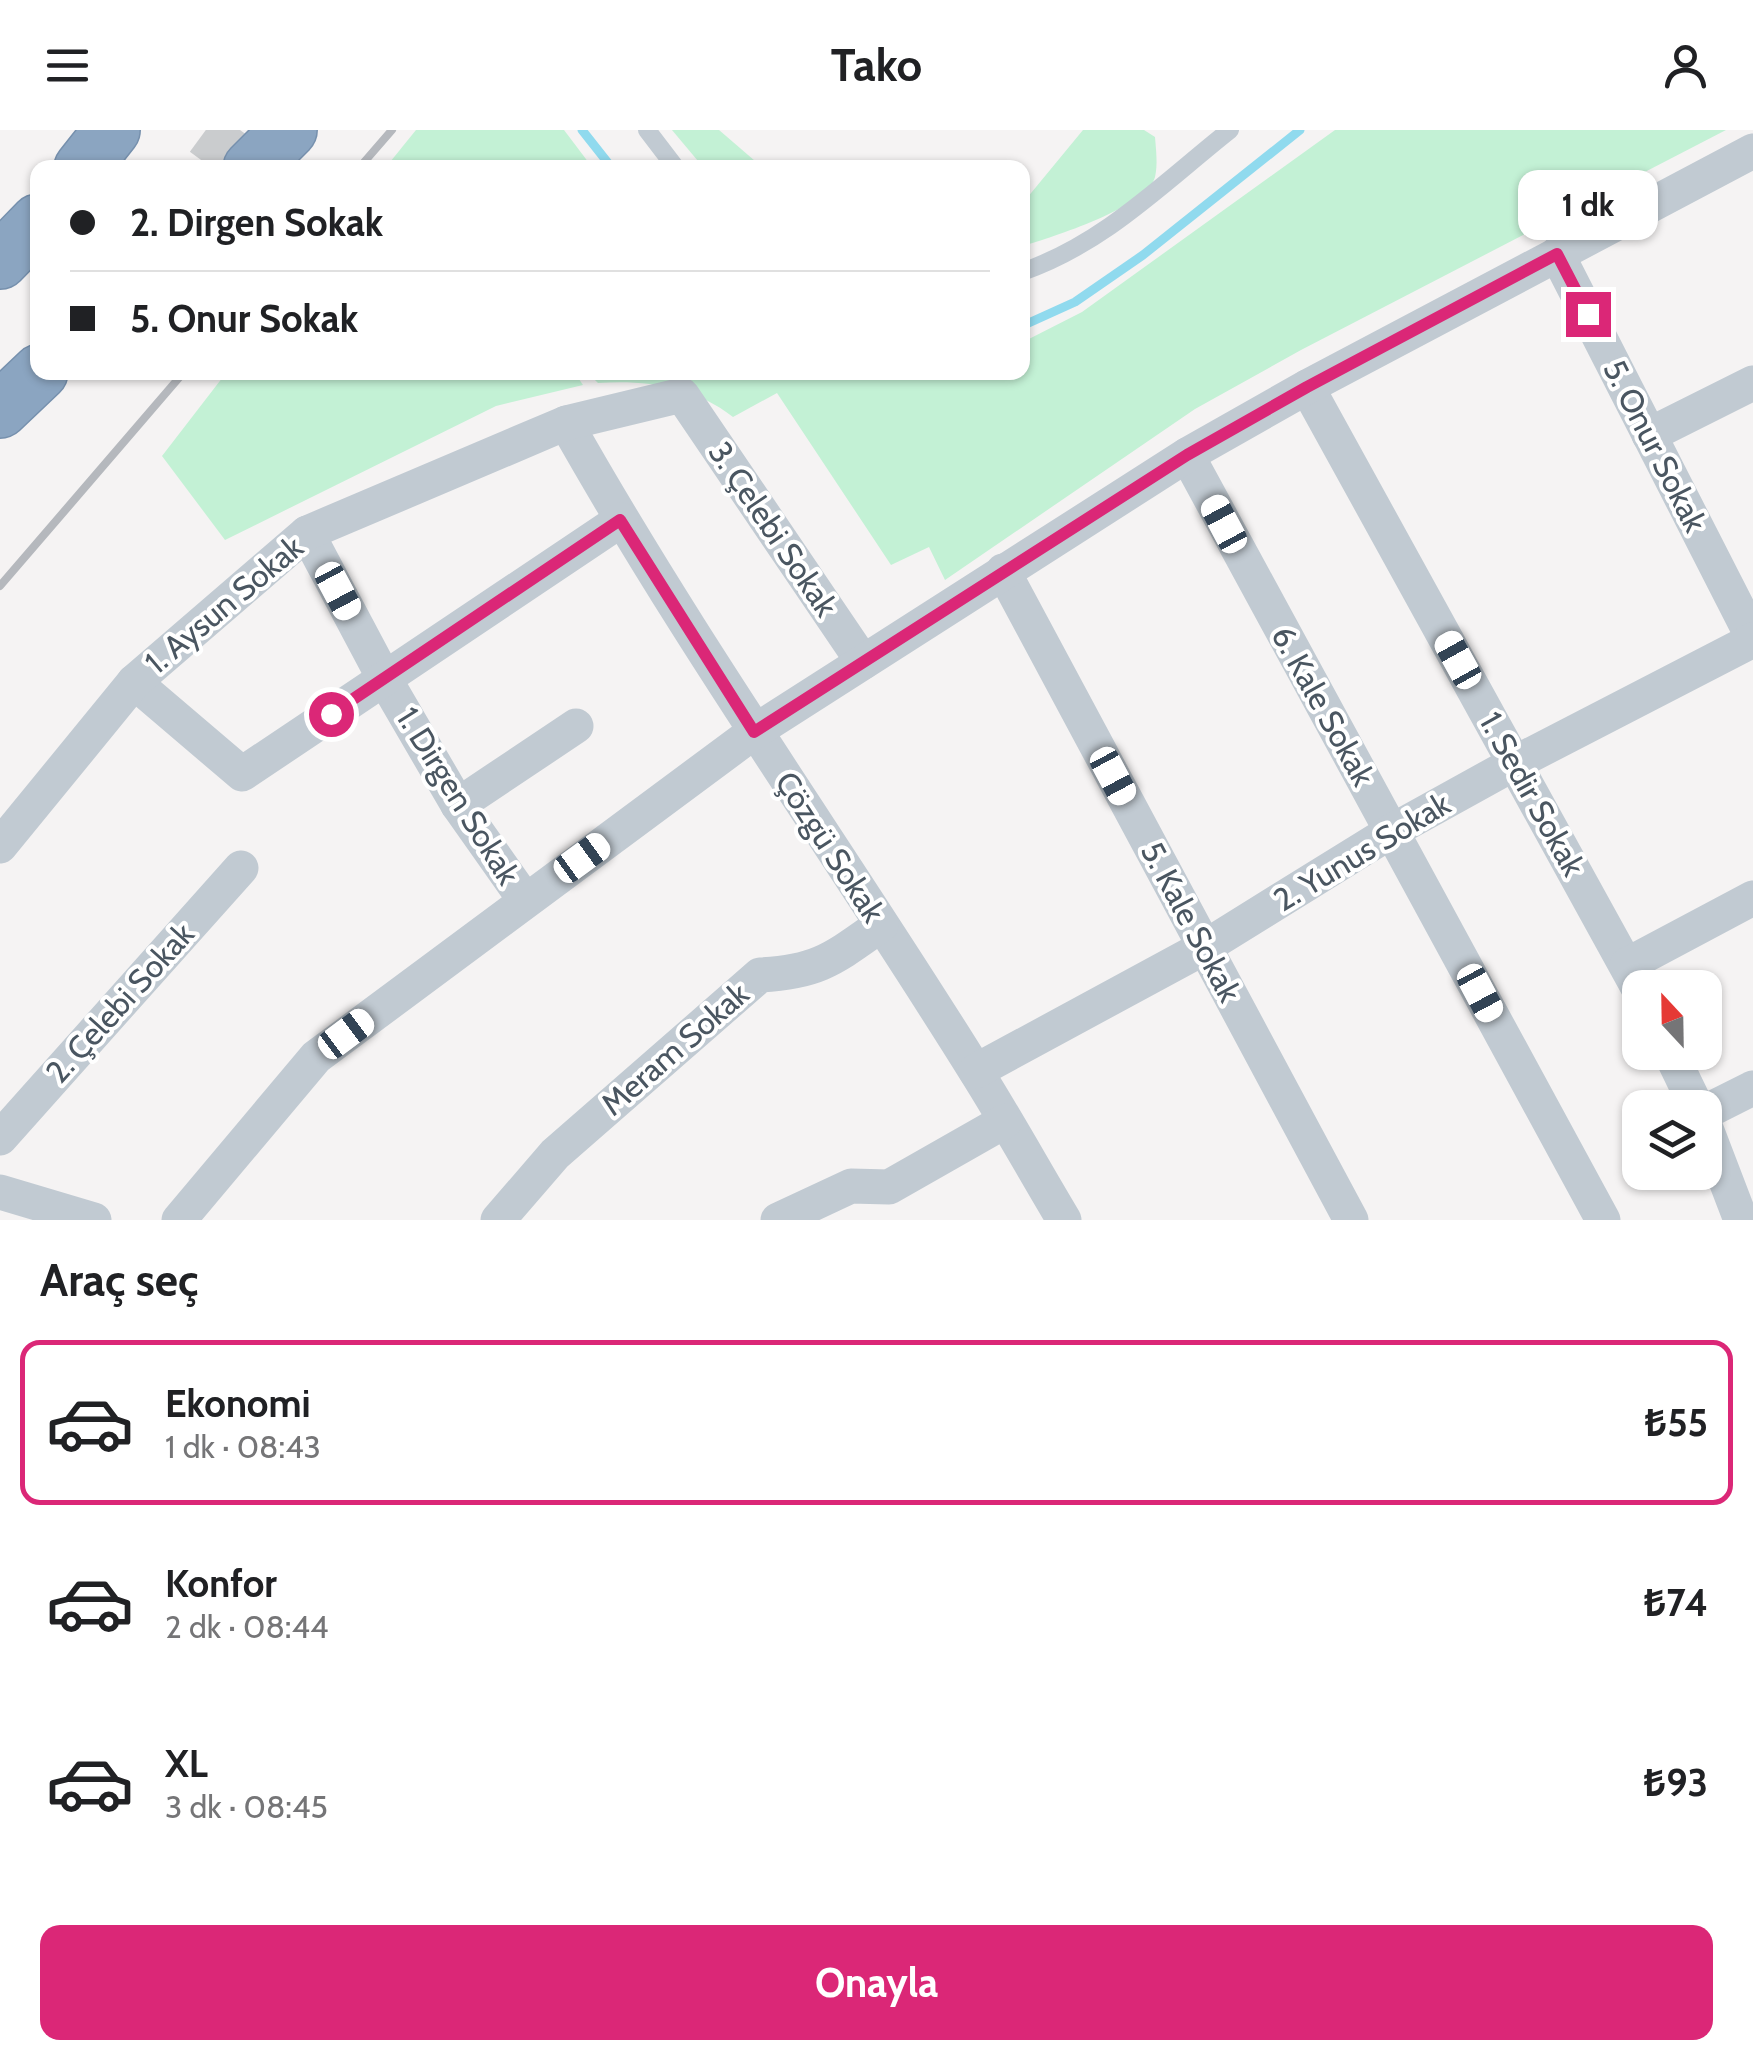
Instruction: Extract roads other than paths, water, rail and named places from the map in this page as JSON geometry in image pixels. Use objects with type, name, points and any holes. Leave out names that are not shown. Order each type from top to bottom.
[{"type":"highway","points":[[88,160],[112,130]]},
{"type":"highway","points":[[258,160],[289,130]]},
{"type":"highway","points":[[0,410],[32,380]]},
{"type":"street","points":[[179,1220],[316,1057],[754,732],[1187,455],[1307,387],[1753,151]]},
{"type":"street","name":"5. Onur Sokak","points":[[1557,254],[1753,639]]},
{"type":"street","points":[[1649,435],[1753,383]]},
{"type":"street","name":"1. Sedir Sokak","points":[[1307,387],[1630,970]]},
{"type":"street","name":"1. Aysun Sokak","points":[[0,846],[134,682],[307,533],[566,423],[682,395]]},
{"type":"street","name":"3. Çelebi Sokak","points":[[682,395],[863,662]]},
{"type":"street","name":"Çözgü Sokak","points":[[566,423],[620,520],[976,1071],[1064,1220]]},
{"type":"street","name":"6. Kale Sokak","points":[[1187,455],[1603,1220]]},
{"type":"street","points":[[134,682],[242,774],[620,520]]},
{"type":"street","name":"1. Dirgen Sokak","points":[[307,533],[384,678],[458,804],[525,900]]},
{"type":"street","name":"5. Kale Sokak","points":[[1003,571],[1351,1220]]},
{"type":"street","name":"2. Yunus Sokak","points":[[976,1071],[1205,947],[1392,832],[1515,763],[1753,639]]},
{"type":"street","points":[[458,804],[576,726]]},
{"type":"street","name":"2. Çelebi Sokak","points":[[0,1138],[240,868]]},
{"type":"street","points":[[1646,970],[1753,898]]},
{"type":"street","name":"Meram Sokak","points":[[498,1220],[556,1154],[760,974],[798,973],[831,960],[881,925]]},
{"type":"street","points":[[1722,1104],[1753,1088]]},
{"type":"street","points":[[778,1220],[852,1186],[886,1204],[1004,1120]]},
{"type":"street","points":[[1722,1172],[1740,1220]]},
{"type":"street","points":[[0,1192],[94,1220]]},
{"type":"lane","points":[[647,130],[670,160]]},
{"type":"lane","points":[[1030,269],[1058,260],[1094,239],[1139,207],[1230,130]]},
{"type":"waterway","points":[[582,130],[606,160]]},
{"type":"waterway","points":[[1030,322],[1075,302],[1143,255],[1300,130]]},
{"type":"tunnel","points":[[218,160],[240,130]]},
{"type":"railway","points":[[366,160],[392,130]]},
{"type":"railway","points":[[0,586],[177,380]]}]
